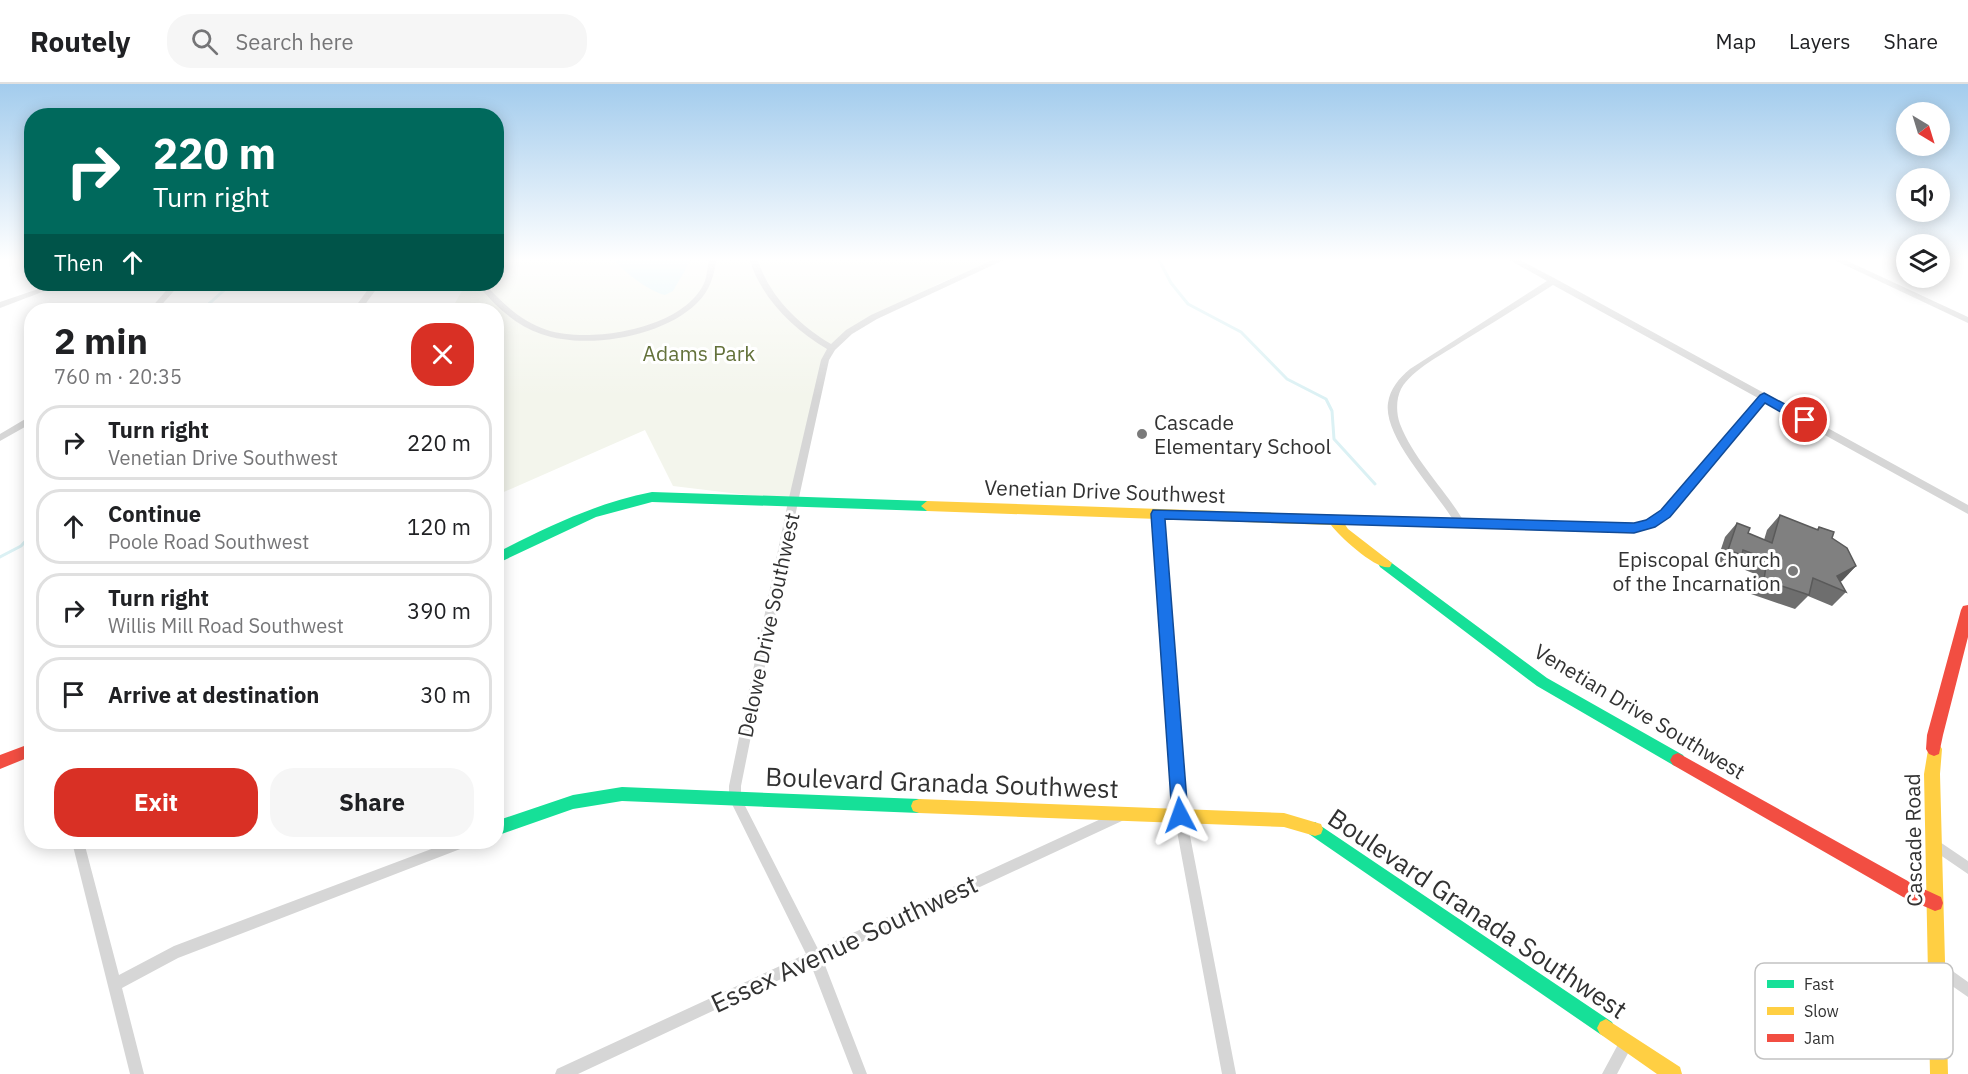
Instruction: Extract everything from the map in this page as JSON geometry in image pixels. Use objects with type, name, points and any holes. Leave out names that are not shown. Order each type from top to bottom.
[{"type":"street","points":[[504,308],[525,324],[546,333],[572,339],[598,339],[641,331],[686,309],[690,304]]},
{"type":"street","points":[[779,304],[818,340],[832,348],[849,332],[902,304]]},
{"type":"street","points":[[1460,524],[1397,431],[1391,411],[1395,391],[1415,369],[1516,304]]},
{"type":"street","points":[[1595,304],[1968,510]]},
{"type":"street","points":[[1934,304],[1968,320]]},
{"type":"street","name":"Delowe Drive Southwest","points":[[735,798],[735,786],[821,370],[832,348]]},
{"type":"street","points":[[1335,520],[1618,529],[1650,524],[1666,513],[1764,397]]},
{"type":"street","points":[[0,438],[24,423]]},
{"type":"street","name":"Venetian Drive Southwest","points":[[504,555],[600,509],[635,498],[793,501],[1335,520],[1343,532],[1542,681],[1899,885],[1935,903]]},
{"type":"street","points":[[1158,514],[1180,815],[1229,1074]]},
{"type":"street","name":"Cascade Road","points":[[1936,963],[1932,774],[1935,735],[1968,610]]},
{"type":"street","points":[[0,762],[24,752]]},
{"type":"street","name":"Boulevard Granada Southwest","points":[[504,826],[563,803],[593,796],[622,794],[1284,820],[1313,828],[1673,1074]]},
{"type":"street","points":[[735,798],[815,957],[860,1074]]},
{"type":"street","name":"Essex Avenue Southwest","points":[[562,1074],[1126,813]]},
{"type":"street","points":[[1934,844],[1968,868]]},
{"type":"street","points":[[80,849],[137,1074]]},
{"type":"street","points":[[114,985],[174,953],[446,849]]},
{"type":"street","points":[[1953,979],[1968,990]]},
{"type":"street","points":[[1609,1074],[1626,1042]]},
{"type":"street","name":"Cascade Road","points":[[1939,1059],[1939,1074]]},
{"type":"green space","name":"Adams Park","points":[[504,304],[901,304],[853,330],[828,350],[789,500],[673,486],[645,430],[504,492]]},
{"type":"building","points":[[1780,515],[1818,530],[1819,527],[1834,532],[1832,538],[1847,548],[1856,566],[1837,576],[1846,592],[1813,578],[1809,595],[1764,580],[1767,559],[1743,550],[1742,555],[1728,550],[1737,523],[1750,528],[1748,533],[1772,543]]},
{"type":"waterway","points":[[1188,304],[1241,332],[1287,379],[1326,399],[1332,411],[1334,439],[1375,484]]},
{"type":"waterway","points":[[0,557],[24,543]]},
{"type":"traffic: fast","points":[[504,555],[591,513],[652,497],[927,506]]},
{"type":"traffic: fast","points":[[1385,563],[1542,682],[1678,760]]},
{"type":"traffic: fast","points":[[504,826],[573,802],[622,794],[919,806]]},
{"type":"traffic: fast","points":[[1315,829],[1606,1028]]},
{"type":"traffic: slow","points":[[927,506],[1335,520],[1343,532],[1385,563]]},
{"type":"traffic: slow","points":[[1934,749],[1932,774],[1936,963]]},
{"type":"traffic: slow","points":[[919,806],[1284,820],[1315,829]]},
{"type":"traffic: slow","points":[[1606,1028],[1673,1074]]},
{"type":"traffic: slow","points":[[1939,1059],[1939,1074]]},
{"type":"traffic: jam","points":[[1934,749],[1935,735],[1968,610]]},
{"type":"traffic: jam","points":[[0,762],[24,752]]},
{"type":"traffic: jam","points":[[1678,760],[1909,891],[1935,903]]},
{"type":"place","name":"Cascade Elementary School","points":[[1142,434]]},
{"type":"place","name":"Episcopal Church of the Incarnation","points":[[1793,571]]},
{"type":"route","points":[[1180,815],[1158,514],[1634,528],[1650,524],[1666,513],[1764,397],[1805,420]]}]
